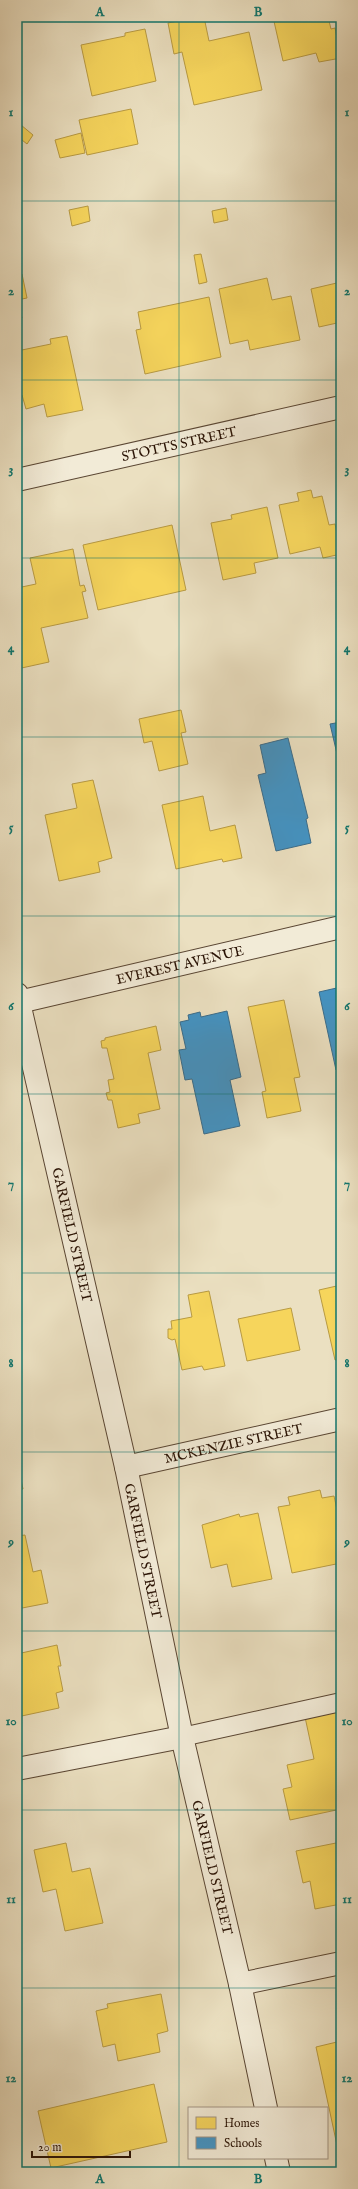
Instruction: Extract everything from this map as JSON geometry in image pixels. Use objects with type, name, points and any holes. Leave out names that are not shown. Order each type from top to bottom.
[{"type":"street","name":"STOTTS STREET","points":[[17,480],[341,407]]},
{"type":"street","name":"EVEREST AVENUE","points":[[18,998],[341,927]]},
{"type":"street","name":"GARFIELD STREET","points":[[18,998],[126,1467],[182,1738],[240,1984],[266,2107]]},
{"type":"street","name":"MCKENZIE STREET","points":[[126,1467],[341,1419]]},
{"type":"street","points":[[17,1769],[182,1738]]},
{"type":"street","points":[[240,1984],[341,1963]]},
{"type":"street","points":[[276,2159],[279,2172]]},
{"type":"lane","points":[[182,1738],[341,1702]]},
{"type":"building: Homes","points":[[204,17],[209,41],[249,32],[262,90],[194,105],[182,52],[174,54],[168,23]]},
{"type":"building: Homes","points":[[273,17],[328,17],[331,29],[335,28],[341,58],[319,62],[316,53],[283,61]]},
{"type":"building: Homes","points":[[145,29],[156,81],[92,96],[81,45],[125,36],[125,33]]},
{"type":"building: Homes","points":[[131,109],[138,144],[87,155],[79,120]]},
{"type":"building: Homes","points":[[21,125],[33,135],[27,144],[17,136],[17,130]]},
{"type":"building: Homes","points":[[81,133],[85,153],[60,158],[55,140]]},
{"type":"building: Homes","points":[[88,206],[90,221],[72,226],[69,210]]},
{"type":"building: Homes","points":[[226,208],[228,220],[214,223],[212,211]]},
{"type":"building: Homes","points":[[201,254],[207,282],[199,284],[194,255]]},
{"type":"building: Homes","points":[[22,274],[27,298],[17,300],[17,275]]},
{"type":"building: Homes","points":[[267,278],[272,300],[291,296],[300,340],[250,350],[248,340],[230,344],[219,289]]},
{"type":"building: Homes","points":[[341,282],[341,329],[338,330],[337,323],[319,327],[311,289]]},
{"type":"building: Homes","points":[[209,297],[221,357],[145,374],[136,330],[141,329],[138,312]]},
{"type":"building: Homes","points":[[17,300],[22,318],[17,319]]},
{"type":"building: Homes","points":[[67,336],[83,410],[47,417],[44,404],[26,409],[22,395],[17,397],[17,351],[51,344],[50,339]]},
{"type":"building: Homes","points":[[311,490],[313,498],[322,496],[329,525],[335,524],[341,554],[323,558],[320,547],[290,554],[279,505],[299,501],[297,493]]},
{"type":"building: Homes","points":[[267,507],[278,558],[254,563],[256,573],[223,580],[211,523],[232,519],[231,515]]},
{"type":"building: Homes","points":[[172,525],[186,590],[98,610],[83,545]]},
{"type":"building: Homes","points":[[73,549],[80,586],[84,585],[86,591],[82,592],[88,618],[41,628],[49,662],[17,669],[17,588],[36,584],[30,558]]},
{"type":"building: Homes","points":[[181,710],[186,732],[181,733],[188,764],[159,771],[152,741],[144,743],[139,719]]},
{"type":"building: Homes","points":[[93,780],[112,858],[98,862],[100,872],[59,881],[45,815],[77,808],[72,784]]},
{"type":"building: Homes","points":[[203,796],[210,831],[235,825],[242,858],[223,862],[222,859],[176,869],[162,805]]},
{"type":"building: Homes","points":[[284,1000],[300,1077],[294,1078],[301,1111],[267,1118],[262,1092],[266,1091],[248,1007]]},
{"type":"building: Homes","points":[[156,1026],[161,1050],[148,1053],[160,1109],[138,1114],[140,1123],[118,1128],[112,1100],[108,1100],[106,1093],[110,1092],[108,1080],[114,1079],[107,1048],[102,1048],[101,1041],[105,1040],[105,1038]]},
{"type":"building: Homes","points":[[341,1285],[341,1359],[335,1360],[319,1290]]},
{"type":"building: Homes","points":[[209,1291],[225,1366],[204,1370],[202,1366],[182,1370],[175,1339],[172,1340],[168,1338],[168,1329],[172,1329],[171,1321],[192,1317],[188,1295]]},
{"type":"building: Homes","points":[[291,1308],[300,1350],[247,1361],[238,1319]]},
{"type":"building: Homes","points":[[17,1460],[23,1489],[17,1490]]},
{"type":"building: Homes","points":[[320,1490],[322,1498],[334,1496],[341,1528],[341,1563],[292,1573],[278,1507],[290,1505],[288,1497]]},
{"type":"building: Homes","points":[[258,1513],[272,1579],[232,1587],[227,1564],[211,1568],[202,1525],[239,1514],[240,1517]]},
{"type":"building: Homes","points":[[25,1535],[33,1572],[41,1570],[48,1603],[17,1609],[17,1536]]},
{"type":"building: Homes","points":[[57,1645],[61,1666],[58,1666],[63,1691],[56,1693],[59,1708],[17,1717],[17,1654]]},
{"type":"building: Homes","points":[[338,1710],[341,1723],[341,1809],[290,1820],[283,1789],[292,1787],[287,1765],[314,1759],[305,1717]]},
{"type":"building: Homes","points":[[341,1842],[341,1904],[315,1909],[310,1881],[303,1883],[296,1851]]},
{"type":"building: Homes","points":[[66,1843],[72,1872],[90,1868],[103,1923],[65,1931],[56,1889],[43,1892],[34,1850]]},
{"type":"building: Homes","points":[[161,1994],[168,2031],[157,2034],[160,2052],[118,2061],[115,2044],[103,2047],[96,2011],[108,2008],[107,2004]]},
{"type":"building: Homes","points":[[341,2041],[341,2164],[316,2047]]},
{"type":"building: Homes","points":[[154,2084],[167,2142],[51,2168],[38,2111]]},
{"type":"building: Schools","points":[[341,722],[341,771],[330,724]]},
{"type":"building: Schools","points":[[288,738],[308,818],[306,819],[311,843],[276,851],[258,775],[266,773],[260,745]]},
{"type":"building: Schools","points":[[341,987],[341,1069],[336,1070],[319,992]]},
{"type":"building: Schools","points":[[227,1011],[241,1077],[230,1080],[240,1126],[204,1134],[192,1079],[185,1080],[179,1050],[186,1049],[180,1022],[189,1020],[188,1015],[200,1012],[201,1017]]}]
